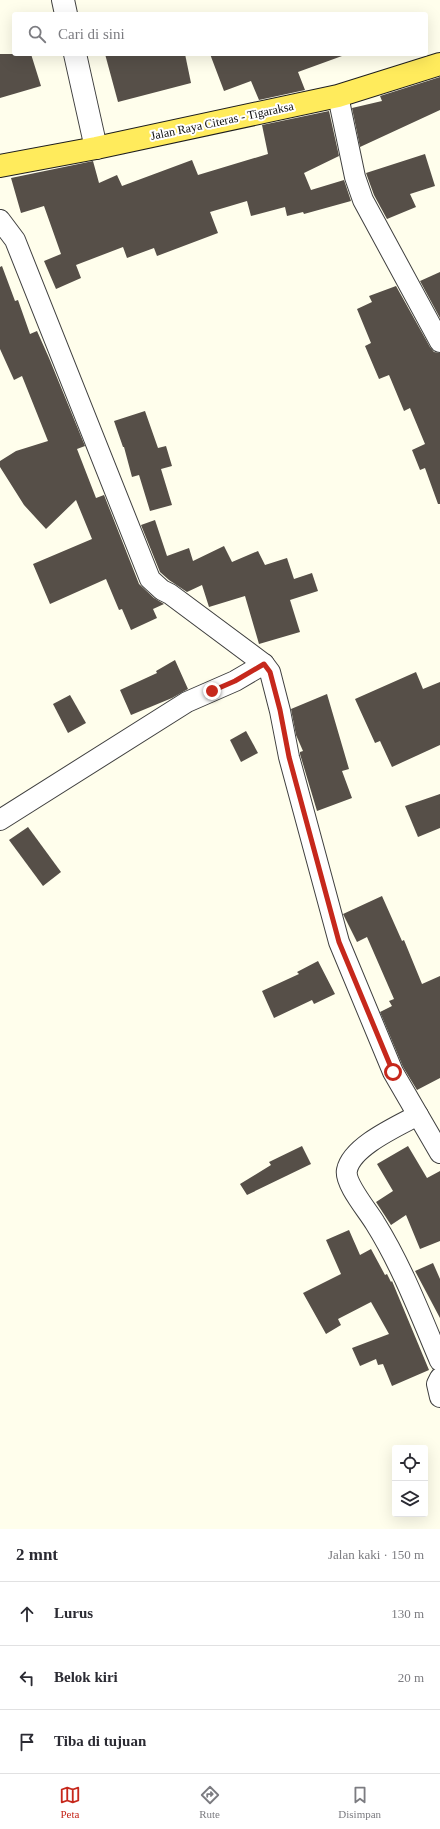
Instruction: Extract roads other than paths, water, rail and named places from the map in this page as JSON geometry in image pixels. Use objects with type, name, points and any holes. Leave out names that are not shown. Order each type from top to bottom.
[{"type":"main road","name":"Jalan Raya Citeras - Tigaraksa","points":[[0,166],[96,148],[338,96],[440,64]]},
{"type":"street","points":[[63,0],[66,12]]},
{"type":"street","points":[[75,56],[96,148]]},
{"type":"street","points":[[338,96],[355,177],[363,200],[437,330]]},
{"type":"street","points":[[0,220],[15,240],[150,579],[162,590],[170,594],[264,664],[270,672],[280,710],[289,757],[339,942],[393,1072],[440,1153]]},
{"type":"street","points":[[0,820],[187,702],[235,681],[264,664]]},
{"type":"street","points":[[418,1115],[365,1146],[352,1159],[347,1171],[350,1183],[358,1200],[386,1239],[402,1270],[440,1361]]},
{"type":"street","points":[[440,1378],[437,1384],[440,1397]]}]
